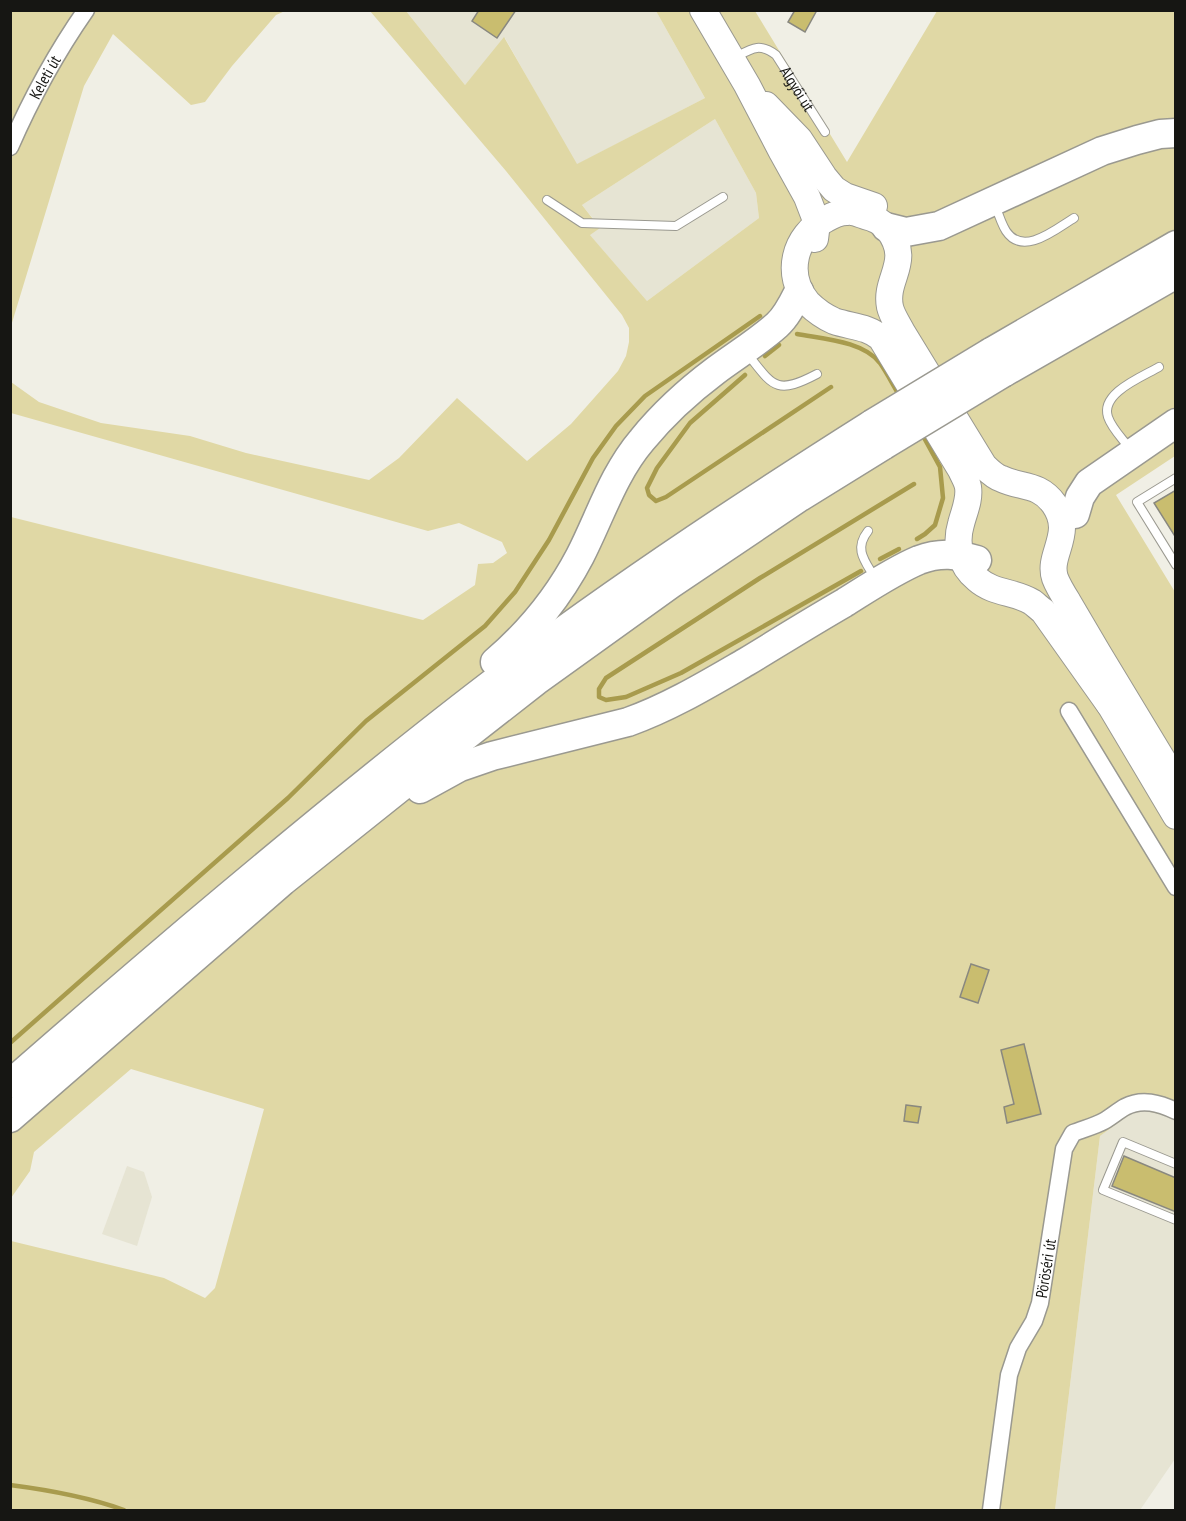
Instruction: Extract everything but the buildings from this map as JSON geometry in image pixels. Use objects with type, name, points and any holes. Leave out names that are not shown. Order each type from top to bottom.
[{"type":"highway","points":[[896,230],[939,226],[1102,151],[1149,137],[1176,133]]},
{"type":"highway","points":[[10,1084],[272,860],[414,745],[507,673],[654,566],[762,493],[878,435],[997,362],[1176,245]]},
{"type":"highway","points":[[997,362],[1176,274]]},
{"type":"highway","points":[[414,745],[512,647],[543,614],[561,590],[581,555],[621,470],[640,442],[669,409],[713,372],[778,324],[799,291]]},
{"type":"highway","points":[[1075,514],[1080,497],[1089,483],[1176,423]]},
{"type":"highway","points":[[10,1118],[283,881],[417,774],[536,681],[671,584],[770,517],[878,435]]},
{"type":"highway","points":[[283,881],[336,851],[421,788],[460,767],[492,756],[628,722],[650,714],[717,679],[877,583],[920,560],[942,554],[968,557]]},
{"type":"main road","points":[[702,10],[747,85],[775,157],[812,228],[815,239],[807,270],[810,283],[818,295],[829,304],[868,314],[885,327],[977,479],[981,490],[981,503],[973,531],[974,552],[968,557]]},
{"type":"main road","points":[[747,85],[799,139],[839,200]]},
{"type":"main road","points":[[896,230],[911,250],[903,299],[906,319],[970,426],[998,463],[1048,480],[1065,495],[1075,514],[1074,538],[1070,552],[1058,567],[1031,582],[1023,591],[996,591],[982,583],[968,570],[968,557],[959,539],[968,486],[961,470],[881,338],[864,328],[833,321],[816,311],[799,291],[796,281],[796,252],[812,228],[833,215],[839,200],[845,196],[884,210],[898,221],[896,230],[898,264],[889,294],[890,309],[984,466],[999,478],[1039,490],[1053,503],[1062,528],[1062,537],[1055,557],[1058,567],[1056,580],[1176,816]]},
{"type":"main road","points":[[1023,591],[1043,611],[1116,700],[1176,782]]},
{"type":"street","name":"Keleti út","points":[[10,147],[57,55],[86,10]]},
{"type":"street","points":[[1069,711],[1176,887]]},
{"type":"street","name":"Pöröséri út","points":[[991,1510],[1009,1375],[1018,1348],[1038,1312],[1064,1149],[1073,1133],[1102,1122],[1133,1104],[1143,1101],[1176,1111]]},
{"type":"lane","name":"Algyői út","points":[[731,59],[752,48],[769,49],[776,55],[825,132]]},
{"type":"lane","points":[[547,200],[582,223],[676,226],[723,197]]},
{"type":"lane","points":[[993,201],[1007,232],[1020,242],[1038,238],[1074,218]]},
{"type":"lane","points":[[744,350],[764,375],[781,387],[798,384],[817,374]]},
{"type":"lane","points":[[1132,452],[1111,423],[1107,412],[1108,402],[1119,390],[1159,367]]},
{"type":"lane","points":[[1176,478],[1137,502],[1176,565]]},
{"type":"lane","points":[[868,531],[860,548],[877,583]]},
{"type":"lane","points":[[1176,1164],[1123,1142],[1103,1190],[1176,1220]]},
{"type":"shaded area","points":[[10,11],[285,11],[276,15],[232,66],[205,102],[191,105],[113,34],[84,86],[11,326]]},
{"type":"shaded area","points":[[370,11],[406,11],[465,85],[504,37],[577,164],[705,98],[656,11],[755,11],[847,162],[937,11],[1175,11],[1175,456],[1116,495],[1175,592],[1175,1119],[1137,1109],[1100,1136],[1055,1510],[11,1510],[11,1241],[164,1278],[205,1298],[215,1288],[264,1109],[131,1069],[34,1152],[30,1171],[11,1198],[11,517],[423,620],[475,585],[478,564],[493,563],[507,553],[502,542],[459,523],[428,531],[11,413],[11,382],[39,402],[101,423],[190,436],[246,453],[369,480],[399,458],[457,398],[527,461],[571,424],[618,371],[626,356],[629,328],[622,315],[506,171]],"holes":[[[715,119],[756,193],[759,218],[647,301],[590,235],[600,228],[582,205]]]},
{"type":"shaded area","points":[[406,11],[656,11],[705,98],[576,165],[505,38],[465,85]]},
{"type":"shaded area","points":[[715,119],[756,193],[759,218],[647,301],[589,234],[600,227],[582,205]]},
{"type":"shaded area","points":[[1137,1109],[1176,1119],[1175,1459],[1140,1510],[1055,1510],[1100,1136]]},
{"type":"shaded area","points":[[127,1166],[144,1172],[152,1197],[137,1246],[102,1234]]},
{"type":"waterway","points":[[10,1043],[288,798],[366,721],[485,626],[515,592],[549,540],[593,458],[616,426],[645,396],[760,316]]},
{"type":"waterway","points":[[797,334],[842,342],[864,350],[880,363],[899,395]]},
{"type":"waterway","points":[[765,356],[779,345]]},
{"type":"waterway","points":[[745,375],[690,423],[657,468],[647,488],[649,495],[656,501],[666,497],[831,387]]},
{"type":"waterway","points":[[917,539],[935,525],[943,498],[940,467],[922,434]]},
{"type":"waterway","points":[[861,571],[681,673],[626,697],[606,700],[599,697],[599,689],[606,678],[760,578],[914,484]]},
{"type":"waterway","points":[[880,559],[899,549]]},
{"type":"waterway","points":[[10,1485],[68,1494],[124,1510]]}]
